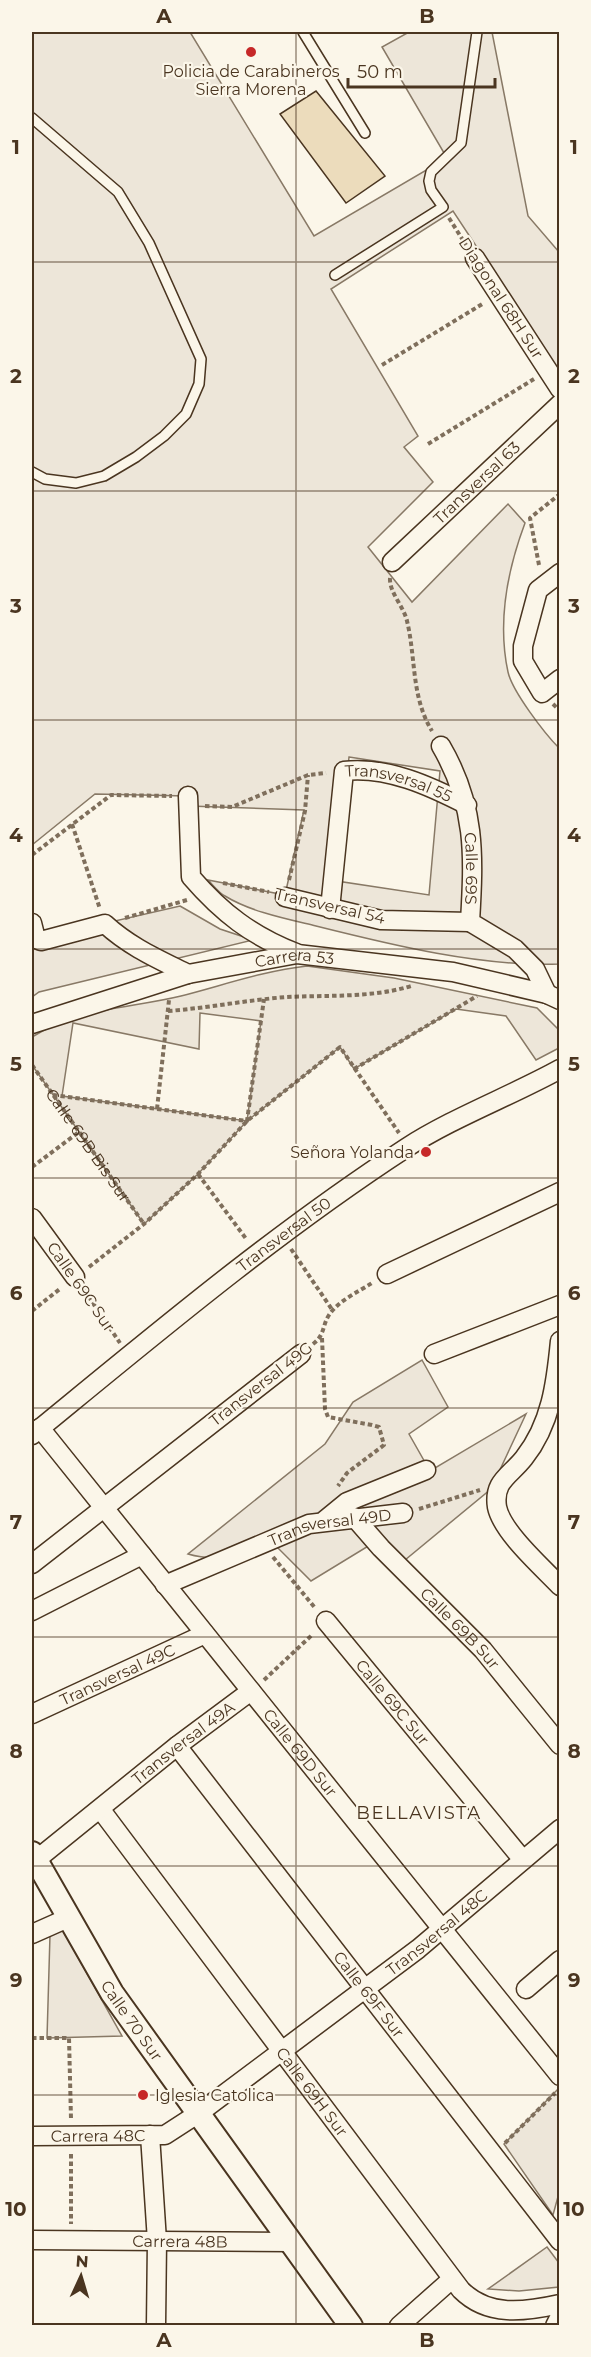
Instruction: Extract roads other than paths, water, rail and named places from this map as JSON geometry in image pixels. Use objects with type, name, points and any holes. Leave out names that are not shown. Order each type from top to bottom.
[{"type":"street","name":"Diagonal 68H Sur","points":[[475,258],[560,389]]},
{"type":"street","name":"Transversal 63","points":[[392,562],[560,404]]},
{"type":"street","points":[[560,573],[538,590],[523,646],[523,661],[542,693],[560,679]]},
{"type":"street","name":"Calle 69S","points":[[441,746],[456,771],[467,805],[474,858],[470,922],[515,949],[535,969],[553,997]]},
{"type":"street","name":"Transversal 55","points":[[330,909],[344,771],[398,776],[426,784],[467,805]]},
{"type":"street","points":[[188,801],[191,877],[221,909],[264,940],[297,954]]},
{"type":"street","name":"Transversal 54","points":[[285,897],[381,920],[470,922]]},
{"type":"street","points":[[34,931],[41,941],[105,924],[123,941],[180,976]]},
{"type":"street","name":"Carrera 53","points":[[32,1024],[180,976],[297,954],[453,972],[553,997]]},
{"type":"street","name":"Transversal 50","points":[[36,1432],[282,1235],[408,1146],[560,1069]]},
{"type":"street","points":[[387,1274],[560,1192]]},
{"type":"street","name":"Calle 69C Sur","points":[[32,1218],[75,1277]]},
{"type":"street","points":[[434,1354],[560,1305]]},
{"type":"street","points":[[560,1341],[555,1387],[547,1417],[524,1458],[499,1482],[497,1508],[504,1523],[560,1586]]},
{"type":"street","name":"Transversal 49G","points":[[32,1564],[102,1506],[301,1354]]},
{"type":"street","name":"Calle 69D Sur","points":[[36,1432],[142,1555],[560,2076]]},
{"type":"street","points":[[324,1522],[347,1502],[426,1470]]},
{"type":"street","name":"Transversal 49D","points":[[165,1585],[309,1524],[403,1513]]},
{"type":"street","name":"Calle 69B Sur","points":[[354,1517],[381,1548],[483,1650],[560,1745]]},
{"type":"street","points":[[32,1611],[142,1555]]},
{"type":"street","name":"Calle 69C Sur","points":[[326,1621],[523,1860]]},
{"type":"street","name":"Transversal 49C","points":[[32,1714],[205,1634]]},
{"type":"street","name":"Transversal 49A","points":[[34,1857],[101,1810],[177,1746],[251,1691]]},
{"type":"street","name":"Calle 69F Sur","points":[[177,1746],[560,2241]]},
{"type":"street","name":"Calle 69H Sur","points":[[101,1810],[452,2279],[472,2300],[487,2308],[513,2311],[560,2304]]},
{"type":"street","name":"Transversal 48C","points":[[158,2135],[199,2113],[364,1989],[441,1929],[560,1829]]},
{"type":"street","name":"Calle 70 Sur","points":[[34,1857],[112,1993],[351,2325]]},
{"type":"street","points":[[32,1934],[69,1918]]},
{"type":"street","points":[[526,1989],[560,1960]]},
{"type":"street","points":[[156,2325],[158,2135]]},
{"type":"street","name":"Carrera 48C","points":[[32,2136],[158,2135]]},
{"type":"street","name":"Carrera 48B","points":[[32,2240],[292,2242]]},
{"type":"street","points":[[399,2325],[452,2279]]},
{"type":"street","points":[[555,2325],[560,2316]]},
{"type":"lane","points":[[303,32],[365,133]]},
{"type":"lane","points":[[335,275],[443,207],[431,190],[429,181],[431,172],[461,142],[477,32]]},
{"type":"lane","points":[[32,118],[118,192],[149,243],[201,359],[199,384],[186,414],[164,436],[136,457],[104,476],[76,483],[45,479],[32,472]]},
{"type":"place","name":"Policia de Carabineros Sierra Morena","points":[[251,52]]},
{"type":"place","name":"Señora Yolanda","points":[[426,1152]]},
{"type":"place","name":"Iglesia Catolica","points":[[143,2095]]},
{"type":"district","name":"BELLAVISTA","points":[[419,1813]]}]
